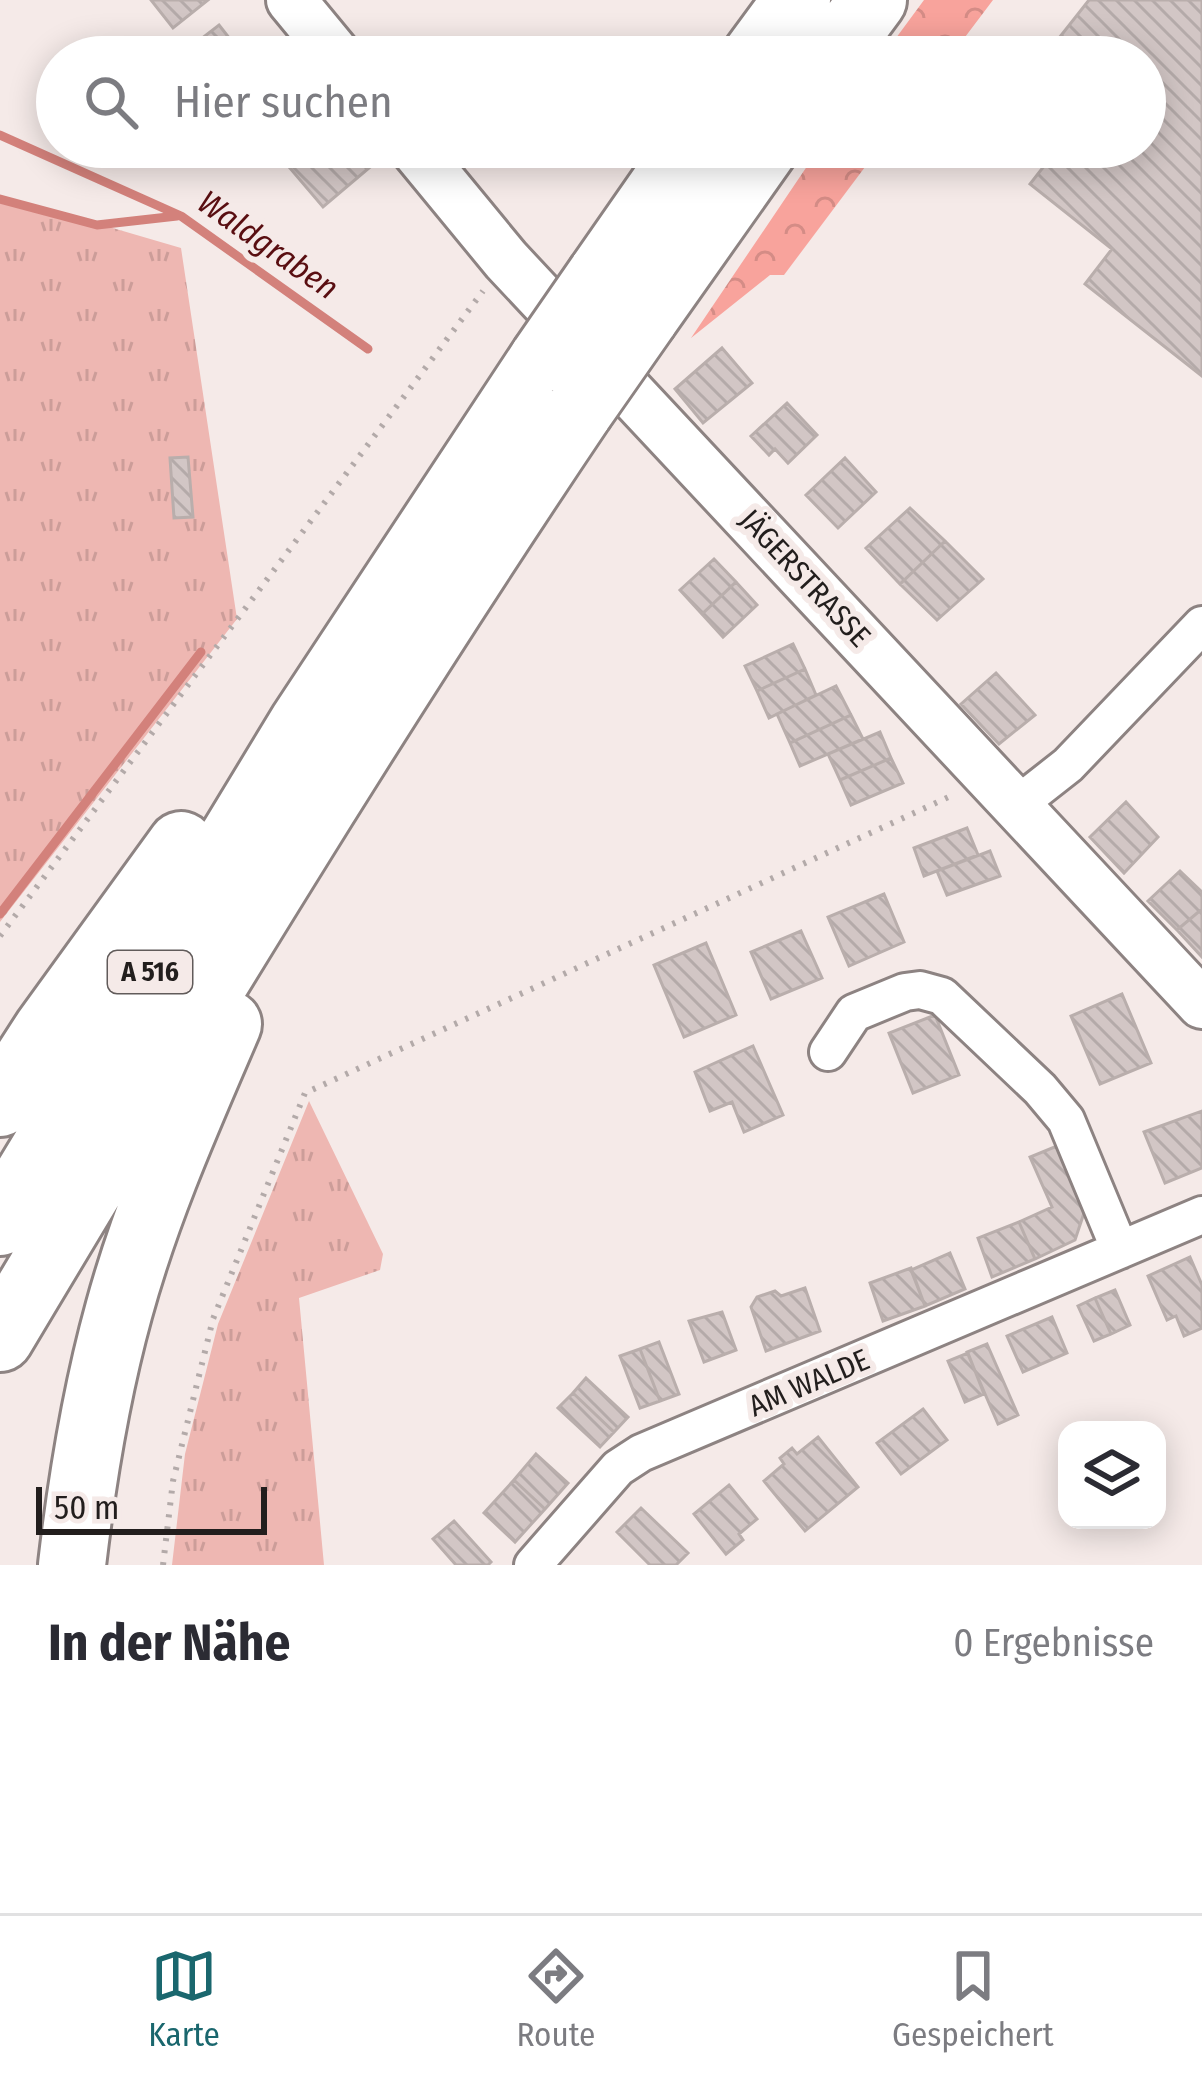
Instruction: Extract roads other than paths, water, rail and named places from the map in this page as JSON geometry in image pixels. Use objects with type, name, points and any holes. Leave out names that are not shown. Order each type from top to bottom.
[{"type":"highway","points":[[770,36],[797,0]]},
{"type":"highway","points":[[846,36],[873,0]]},
{"type":"highway","name":"A 516","points":[[623,296],[681,168]]},
{"type":"highway","name":"A 516","points":[[0,1222],[303,723],[623,296],[745,168]]},
{"type":"highway","name":"A 516","points":[[0,1338],[431,632],[561,384]]},
{"type":"highway","points":[[0,1102],[219,793],[303,723]]},
{"type":"highway","points":[[72,1565],[90,1438],[120,1306],[164,1175],[296,848]]},
{"type":"highway","points":[[0,1075],[47,1030]]},
{"type":"street","points":[[291,0],[321,36]]},
{"type":"street","name":"JÄGERSTRASSE","points":[[430,168],[506,260],[1202,1004]]},
{"type":"street","points":[[1004,791],[1068,765],[1202,625]]},
{"type":"street","points":[[828,1052],[854,1013],[905,992],[920,990],[942,996],[1066,1120],[1120,1250]]},
{"type":"street","name":"AM WALDE","points":[[533,1565],[618,1468],[641,1453],[1202,1215]]},
{"type":"waterway","name":"Waldgraben","points":[[0,135],[36,151]]},
{"type":"waterway","name":"Waldgraben","points":[[74,168],[181,216],[368,349]]},
{"type":"waterway","points":[[0,199],[97,225],[177,216]]},
{"type":"waterway","points":[[0,914],[201,652]]}]
